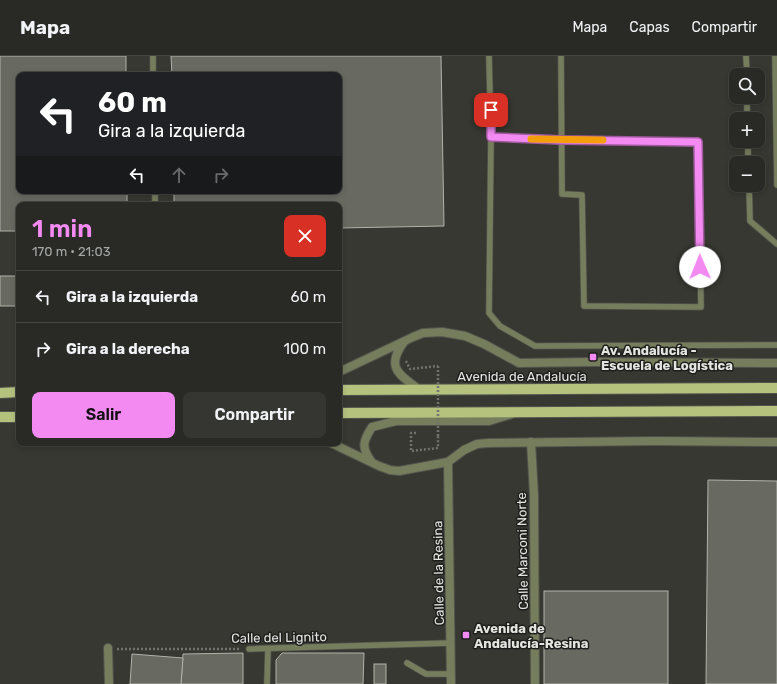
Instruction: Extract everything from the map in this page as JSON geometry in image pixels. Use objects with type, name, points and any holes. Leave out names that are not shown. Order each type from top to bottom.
[{"type":"main road","name":"Avenida de Andalucía","points":[[342,390],[777,388]]},
{"type":"main road","points":[[0,392],[16,392]]},
{"type":"main road","points":[[342,413],[777,411]]},
{"type":"main road","points":[[0,417],[16,417]]},
{"type":"street","points":[[342,371],[424,333],[451,333],[465,336],[484,344],[519,363],[777,363]]},
{"type":"street","points":[[404,341],[395,356],[394,363],[396,370],[404,379],[420,390]]},
{"type":"street","points":[[371,462],[365,453],[364,442],[372,427],[396,422],[489,421],[516,413]]},
{"type":"street","points":[[337,446],[390,470],[399,471],[448,462],[464,450],[477,444],[531,442],[777,442]]},
{"type":"street","name":"Calle Marconi Norte","points":[[531,442],[534,495],[535,684]]},
{"type":"street","name":"Calle de la Resina","points":[[448,462],[451,684]]},
{"type":"street","points":[[108,648],[109,684]]},
{"type":"lane","points":[[153,56],[154,72]]},
{"type":"lane","points":[[489,56],[491,137],[489,313],[500,326],[535,346],[777,345]]},
{"type":"lane","points":[[491,137],[561,140],[698,142],[701,307],[584,306],[582,195],[562,194],[561,140],[561,56]]},
{"type":"lane","points":[[746,56],[746,68]]},
{"type":"lane","points":[[775,56],[777,185]]},
{"type":"lane","points":[[749,192],[750,221],[777,244]]},
{"type":"lane","name":"Calle del Lignito","points":[[249,649],[451,643]]},
{"type":"lane","points":[[268,649],[268,684]]},
{"type":"lane","points":[[407,663],[426,674],[451,674]]},
{"type":"path","points":[[406,360],[410,369],[438,366],[438,448],[411,451],[411,433]]},
{"type":"path","name":"Calle del Lignito","points":[[108,648],[249,649]]},
{"type":"building","points":[[0,56],[126,56],[126,72],[16,72],[16,194],[127,194],[127,202],[16,202],[16,231],[0,231]]},
{"type":"building","points":[[171,56],[441,56],[444,226],[342,228],[342,202],[174,202],[174,194],[342,194],[342,72],[172,72]]},
{"type":"building","points":[[0,276],[16,276],[16,306],[0,306]]},
{"type":"building","points":[[708,480],[777,481],[777,684],[706,684]]},
{"type":"building","points":[[544,591],[668,591],[668,684],[544,684]]},
{"type":"building","points":[[243,653],[243,684],[181,684],[183,654]]},
{"type":"building","points":[[282,653],[364,653],[363,684],[276,684],[276,660]]},
{"type":"building","points":[[132,654],[183,658],[181,684],[130,684]]},
{"type":"building","points":[[374,664],[386,664],[386,684],[374,684]]},
{"type":"slow traffic","points":[[531,139],[603,140]]},
{"type":"place","name":"Av. Andalucía - Escuela de Logística","points":[[593,357]]},
{"type":"place","name":"Avenida de Andalucía-Resina","points":[[466,635]]},
{"type":"route","points":[[491,110],[491,137],[561,140],[698,142],[700,267]]}]
